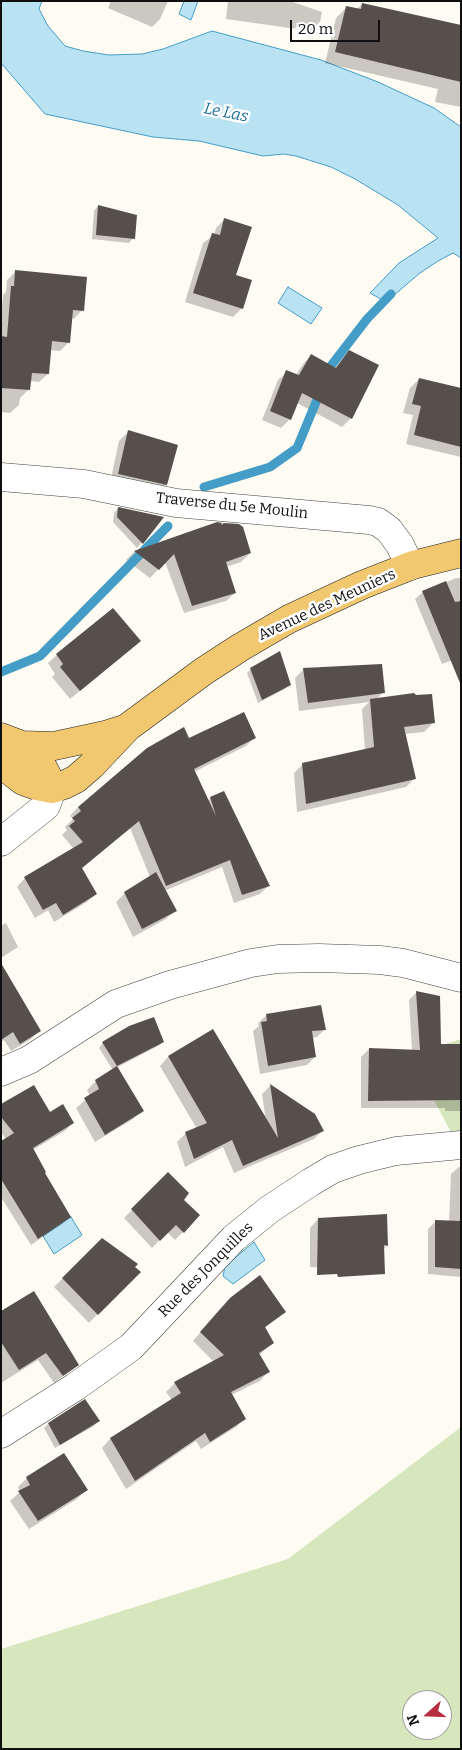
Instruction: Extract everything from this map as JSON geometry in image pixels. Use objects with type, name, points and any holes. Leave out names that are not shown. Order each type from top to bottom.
[{"type":"main road","name":"Avenue des Meuniers","points":[[46,784],[76,779],[91,766],[116,731],[204,671],[281,624],[362,585],[410,566],[461,553]]},
{"type":"main road","name":"Avenue des Meuniers","points":[[12,741],[54,746],[116,731]]},
{"type":"main road","points":[[1,764],[23,781],[46,784],[39,760],[12,741]]},
{"type":"street","name":"Traverse du 5e Moulin","points":[[1,477],[84,484],[176,503],[370,520],[378,522],[389,530],[400,545],[410,566]]},
{"type":"street","points":[[1,820],[46,784]]},
{"type":"street","points":[[1,842],[46,806],[46,784]]},
{"type":"street","points":[[1,1072],[29,1060],[116,1004],[170,985],[251,963],[278,959],[319,958],[380,960],[403,962],[461,978]]},
{"type":"street","name":"Rue des Jonquilles","points":[[1,1434],[75,1387],[131,1347],[234,1238],[270,1209],[311,1182],[342,1166],[359,1160],[396,1151],[461,1145]]},
{"type":"green space","points":[[461,1039],[461,1151],[410,1055]]},
{"type":"green space","points":[[461,1427],[461,1749],[1,1749],[1,1649],[288,1559]]},
{"type":"water","name":"Le Las","points":[[1,1],[42,1],[39,9],[48,26],[65,46],[83,51],[109,55],[142,54],[163,49],[212,31],[321,60],[378,82],[434,108],[461,127],[461,258],[453,253],[438,261],[420,273],[386,302],[370,293],[399,263],[438,238],[398,205],[355,179],[331,167],[296,156],[284,154],[263,156],[199,141],[153,137],[45,114],[1,63]]},
{"type":"water","points":[[184,1],[198,1],[191,20],[179,14]]},
{"type":"water","points":[[288,287],[322,308],[311,324],[278,303]]},
{"type":"water","points":[[71,1217],[82,1235],[54,1254],[43,1236]]},
{"type":"water","points":[[254,1242],[265,1260],[233,1284],[223,1276],[225,1266]]},
{"type":"building","points":[[362,3],[461,25],[461,82],[335,52],[346,6],[361,9]]},
{"type":"building","points":[[98,205],[137,215],[135,239],[96,235]]},
{"type":"building","points":[[224,218],[252,227],[236,275],[252,280],[243,309],[193,293],[212,233],[220,235]]},
{"type":"building","points":[[15,270],[87,277],[84,311],[73,310],[70,343],[52,341],[49,374],[32,373],[30,390],[1,388],[1,336],[7,337],[11,286],[14,286]]},
{"type":"building","points":[[349,350],[379,365],[352,419],[302,393],[291,420],[270,411],[286,370],[299,375],[311,354],[336,368]]},
{"type":"building","points":[[419,378],[461,388],[461,447],[414,435],[421,406],[412,404]]},
{"type":"building","points":[[128,430],[178,445],[167,485],[118,474]]},
{"type":"building","points":[[118,507],[164,517],[143,544],[117,517]]},
{"type":"building","points":[[217,522],[222,523],[221,525],[224,523],[239,524],[243,527],[251,553],[226,562],[236,593],[192,606],[174,554],[159,570],[134,551]]},
{"type":"building","points":[[446,581],[455,602],[461,601],[460,683],[422,591]]},
{"type":"building","points":[[113,608],[141,641],[80,691],[60,667],[63,664],[56,654]]},
{"type":"building","points":[[280,651],[291,685],[262,700],[250,668]]},
{"type":"building","points":[[382,664],[385,693],[308,703],[303,668]]},
{"type":"building","points":[[414,693],[416,695],[432,694],[435,723],[404,727],[416,779],[306,804],[302,763],[374,747],[370,699]]},
{"type":"building","points":[[244,712],[256,738],[194,769],[216,816],[210,797],[224,791],[270,886],[242,895],[230,860],[166,886],[139,821],[82,868],[97,894],[63,915],[56,903],[43,910],[24,877],[83,842],[69,826],[75,821],[72,818],[81,811],[78,807],[147,748],[184,727],[189,738]]},
{"type":"building","points":[[156,872],[177,911],[142,929],[124,892]]},
{"type":"building","points":[[1,963],[41,1031],[20,1044],[13,1032],[1,1040]]},
{"type":"building","points":[[416,991],[440,996],[441,1044],[461,1044],[461,1100],[368,1101],[369,1048],[420,1050]]},
{"type":"building","points":[[321,1005],[326,1030],[312,1031],[316,1057],[268,1066],[261,1022],[267,1021],[266,1014]]},
{"type":"building","points":[[154,1017],[164,1042],[117,1066],[102,1042],[129,1026]]},
{"type":"building","points":[[213,1029],[278,1138],[270,1084],[315,1114],[324,1131],[243,1166],[232,1140],[194,1159],[185,1132],[207,1123],[168,1056]]},
{"type":"building","points":[[117,1066],[144,1111],[105,1135],[84,1098],[99,1089],[95,1080]]},
{"type":"building","points":[[34,1085],[50,1112],[63,1104],[74,1123],[33,1148],[45,1173],[71,1217],[38,1239],[1,1179],[1,1141],[14,1133],[1,1117],[1,1104]]},
{"type":"building","points":[[168,1172],[189,1193],[184,1200],[200,1215],[184,1233],[176,1225],[160,1241],[131,1209]]},
{"type":"building","points":[[387,1214],[388,1246],[384,1245],[385,1274],[338,1277],[337,1274],[317,1275],[318,1218]]},
{"type":"building","points":[[435,1220],[461,1221],[461,1269],[435,1267]]},
{"type":"building","points":[[102,1238],[138,1264],[135,1267],[141,1272],[98,1315],[62,1278]]},
{"type":"building","points":[[260,1275],[286,1312],[265,1327],[274,1343],[259,1353],[270,1372],[231,1392],[246,1419],[210,1442],[205,1433],[135,1481],[110,1438],[181,1393],[174,1382],[224,1355],[200,1332],[230,1298]]},
{"type":"building","points":[[34,1291],[79,1365],[63,1376],[46,1353],[19,1370],[1,1342],[1,1311]]},
{"type":"building","points":[[85,1399],[100,1421],[60,1445],[48,1423]]},
{"type":"building","points":[[64,1453],[88,1490],[38,1521],[18,1491],[30,1485],[26,1477]]},
{"type":"waterway","points":[[326,376],[330,367],[367,319],[391,294]]},
{"type":"waterway","points":[[204,487],[270,467],[297,448],[321,390]]},
{"type":"waterway","points":[[1,672],[40,656],[168,526]]}]
